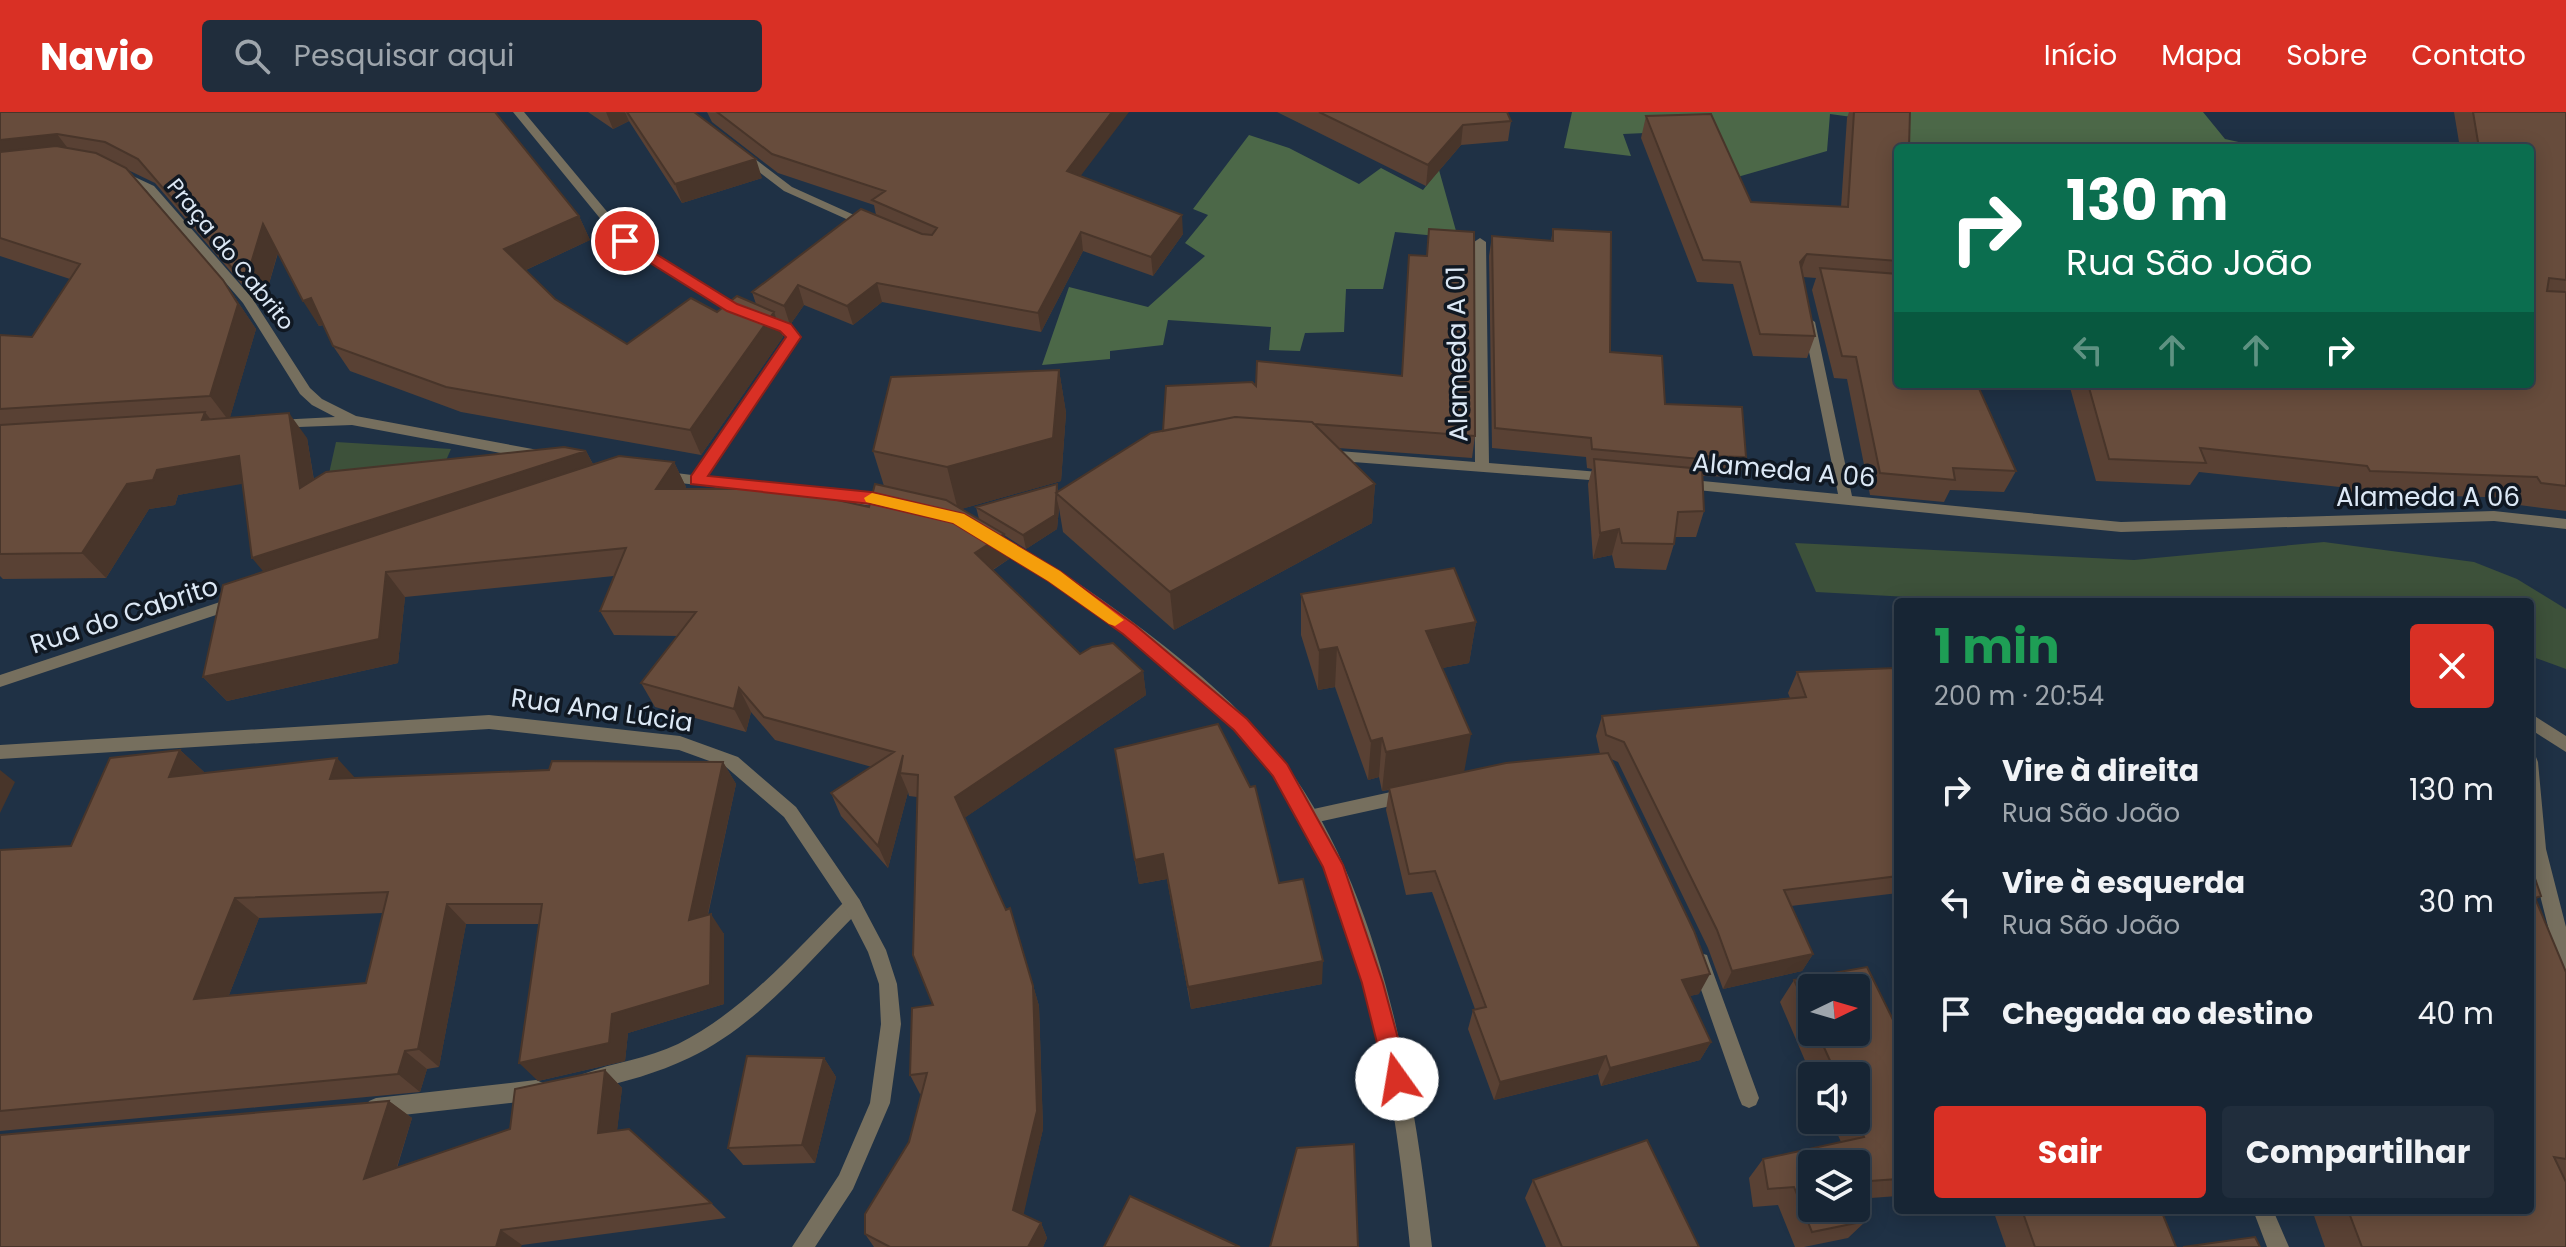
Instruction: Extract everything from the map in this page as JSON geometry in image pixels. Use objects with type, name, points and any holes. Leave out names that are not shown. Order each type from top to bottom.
[{"type":"street","points":[[518,112],[625,241],[732,308],[792,332],[794,337],[696,480]]},
{"type":"street","points":[[728,143],[788,189],[880,229]]},
{"type":"street","name":"Praça do Cabrito","points":[[104,170],[118,172],[150,188],[248,301],[305,391],[317,402],[352,420]]},
{"type":"street","name":"Alameda A 01","points":[[1480,242],[1482,466]]},
{"type":"street","points":[[1807,314],[1846,499]]},
{"type":"street","name":"Praça do Cabrito","points":[[260,426],[352,420],[553,458]]},
{"type":"street","points":[[1313,454],[1624,479]]},
{"type":"street","points":[[644,475],[871,498],[915,508]]},
{"type":"street","name":"Alameda A 06","points":[[1672,483],[2121,527],[2494,516],[2566,524]]},
{"type":"street","points":[[969,524],[1054,576],[1129,630],[1241,725],[1280,770],[1309,817],[1354,922],[1392,1054],[1408,1129],[1421,1247]]},
{"type":"street","name":"Rua do Cabrito","points":[[0,681],[255,597]]},
{"type":"street","name":"Rua Ana Lúcia","points":[[0,752],[489,722],[680,743],[732,762],[790,812],[853,905],[877,950],[888,984],[891,1024],[880,1103],[865,1145],[846,1182],[803,1247]]},
{"type":"street","points":[[2534,723],[2566,745]]},
{"type":"street","points":[[1309,817],[1423,792]]},
{"type":"street","points":[[2534,812],[2537,849],[2566,962]]},
{"type":"street","points":[[355,1109],[566,1086],[633,1070],[693,1046],[763,994],[853,905]]},
{"type":"street","points":[[1696,949],[1749,1098]]},
{"type":"street","points":[[2265,1214],[2278,1247]]},
{"type":"green space","points":[[1572,112],[2203,112],[2225,139],[2248,144],[1904,144],[1904,124],[1830,114],[1827,151],[1734,178],[1712,130],[1623,134],[1631,156],[1564,148]]},
{"type":"green space","points":[[1249,135],[1289,148],[1359,184],[1381,168],[1423,190],[1439,170],[1458,238],[1395,232],[1383,289],[1346,289],[1344,332],[1305,333],[1300,351],[1269,350],[1271,327],[1168,320],[1163,345],[1110,351],[1110,359],[1042,365],[1069,287],[1148,307],[1205,256],[1185,243],[1208,215],[1193,209]]},
{"type":"green space","points":[[336,442],[451,449],[437,481],[326,487]]},
{"type":"green space","points":[[2324,542],[2474,562],[2517,579],[2566,609],[2566,669],[2534,657],[2534,598],[1928,598],[1816,592],[1795,543],[2134,560]]},
{"type":"building","points":[[0,112],[495,112],[579,216],[504,249],[555,299],[627,344],[691,298],[717,312],[737,296],[774,312],[690,430],[446,387],[333,346],[311,298],[303,301],[263,224],[245,283],[138,159],[105,142],[57,134],[0,140]]},
{"type":"building","points":[[627,112],[694,112],[756,159],[675,184]]},
{"type":"building","points":[[717,112],[1112,112],[1067,171],[1182,215],[1151,257],[1081,232],[1038,313],[877,283],[847,306],[798,285],[784,306],[752,292],[861,209],[922,234],[932,235],[937,228],[872,200],[885,191],[772,154]]},
{"type":"building","points":[[1319,112],[1507,112],[1511,121],[1463,125],[1428,165]]},
{"type":"building","points":[[1854,112],[1910,112],[1909,144],[1894,144],[1894,261],[1807,254],[1800,262],[1815,336],[1760,334],[1740,262],[1703,260],[1646,116],[1711,114],[1751,202],[1848,207]]},
{"type":"building","points":[[2473,112],[2566,112],[2566,280],[2549,278],[2547,291],[2566,292],[2566,486],[2541,483],[2537,477],[2370,471],[2367,466],[2200,448],[2206,463],[2109,459],[2089,388],[2534,388],[2534,144],[2478,144]]},
{"type":"building","points":[[56,146],[96,153],[126,168],[223,280],[238,304],[210,396],[0,409],[0,335],[32,337],[80,264],[0,238],[0,152]]},
{"type":"building","points":[[1429,229],[1474,232],[1475,436],[1235,417],[1163,431],[1166,386],[1252,382],[1256,386],[1257,361],[1402,376],[1409,255],[1427,256]]},
{"type":"building","points":[[1553,229],[1611,232],[1610,352],[1662,356],[1665,404],[1742,407],[1746,457],[1700,456],[1700,459],[1592,449],[1591,438],[1495,428],[1492,236],[1553,241]]},
{"type":"building","points":[[1820,268],[1894,274],[1894,388],[1979,388],[2016,471],[1953,468],[1955,480],[1880,473],[1856,357],[1842,356]]},
{"type":"building","points":[[1059,370],[1053,438],[947,467],[873,451],[891,377]]},
{"type":"building","points":[[205,412],[202,420],[289,413],[300,488],[326,472],[564,447],[586,451],[252,558],[239,456],[157,470],[153,480],[127,484],[82,553],[0,554],[0,425]]},
{"type":"building","points":[[1235,417],[1312,422],[1375,484],[1170,592],[1056,493],[1151,433]]},
{"type":"building","points":[[619,456],[674,462],[656,489],[788,489],[869,507],[875,484],[946,500],[1004,534],[975,553],[1080,654],[1092,647],[1113,643],[1143,671],[955,797],[1006,910],[1010,908],[1033,986],[1037,1111],[1013,1210],[1041,1223],[1028,1247],[890,1247],[865,1234],[865,1214],[909,1142],[927,1073],[910,1075],[912,1008],[933,1005],[913,955],[918,775],[900,773],[903,755],[878,846],[831,793],[894,752],[764,717],[739,688],[734,709],[641,683],[696,612],[600,611],[626,548],[386,572],[379,639],[203,677],[223,585]]},
{"type":"building","points":[[1594,459],[1702,469],[1704,511],[1678,512],[1674,544],[1622,543],[1619,529],[1600,533]]},
{"type":"building","points":[[1057,484],[1055,515],[1023,535],[976,507]]},
{"type":"building","points":[[1454,568],[1476,622],[1426,631],[1471,734],[1386,752],[1382,738],[1371,741],[1337,647],[1319,650],[1301,594]]},
{"type":"building","points":[[1894,668],[1894,876],[1784,890],[1813,954],[1732,971],[1717,930],[1624,742],[1606,735],[1602,716],[1806,697],[1797,672]]},
{"type":"building","points":[[1218,724],[1250,787],[1255,786],[1279,883],[1303,879],[1323,961],[1188,987],[1163,854],[1135,860],[1115,749]]},
{"type":"building","points":[[180,750],[169,777],[337,758],[330,779],[549,770],[552,761],[723,762],[689,920],[711,914],[710,985],[612,1014],[609,1043],[519,1063],[542,904],[447,904],[418,1049],[405,1051],[398,1074],[0,1111],[0,850],[71,846],[110,758]],"holes":[[[388,892],[366,983],[194,999],[235,898]]]},
{"type":"building","points":[[1608,753],[1694,931],[1710,974],[1682,980],[1711,1042],[1610,1068],[1606,1056],[1500,1082],[1473,1010],[1486,1007],[1435,871],[1409,874],[1389,788],[1506,763]]},
{"type":"building","points":[[2534,876],[2541,896],[2535,898],[2566,972],[2566,1159],[2554,1157],[2566,1182],[2566,1247],[2362,1247],[2350,1214],[2534,1214]]},
{"type":"building","points":[[1867,967],[1894,1022],[1894,1179],[1870,1181],[1870,1150],[1804,1150],[1870,1134],[1870,1062],[1831,1062],[1823,1046],[1870,1046],[1870,974],[1828,974]]},
{"type":"building","points":[[747,1056],[824,1058],[802,1145],[728,1148]]},
{"type":"building","points":[[605,1070],[598,1133],[629,1129],[711,1203],[501,1230],[496,1247],[0,1247],[0,1135],[389,1101],[364,1179],[510,1129],[515,1089]]},
{"type":"building","points":[[1647,1140],[1699,1247],[1562,1247],[1533,1180]]},
{"type":"building","points":[[1354,1144],[1358,1247],[1270,1247],[1297,1148]]},
{"type":"building","points":[[1798,1151],[1798,1197],[1794,1187],[1768,1189],[1763,1159]]},
{"type":"building","points":[[1130,1196],[1240,1247],[1104,1247]]},
{"type":"building","points":[[2023,1214],[2163,1214],[2176,1247],[2035,1247]]},
{"type":"building","points":[[1808,1222],[1861,1222],[1812,1232]]},
{"type":"building","points":[[2255,1237],[2260,1247],[2183,1247]]},
{"type":"slow traffic","points":[[872,498],[958,518],[1054,576],[1115,620]]},
{"type":"route","points":[[625,241],[732,308],[785,328],[794,337],[696,480],[871,498],[958,518],[1054,576],[1129,630],[1241,725],[1280,770],[1309,817],[1333,865],[1373,983],[1397,1079]]}]
